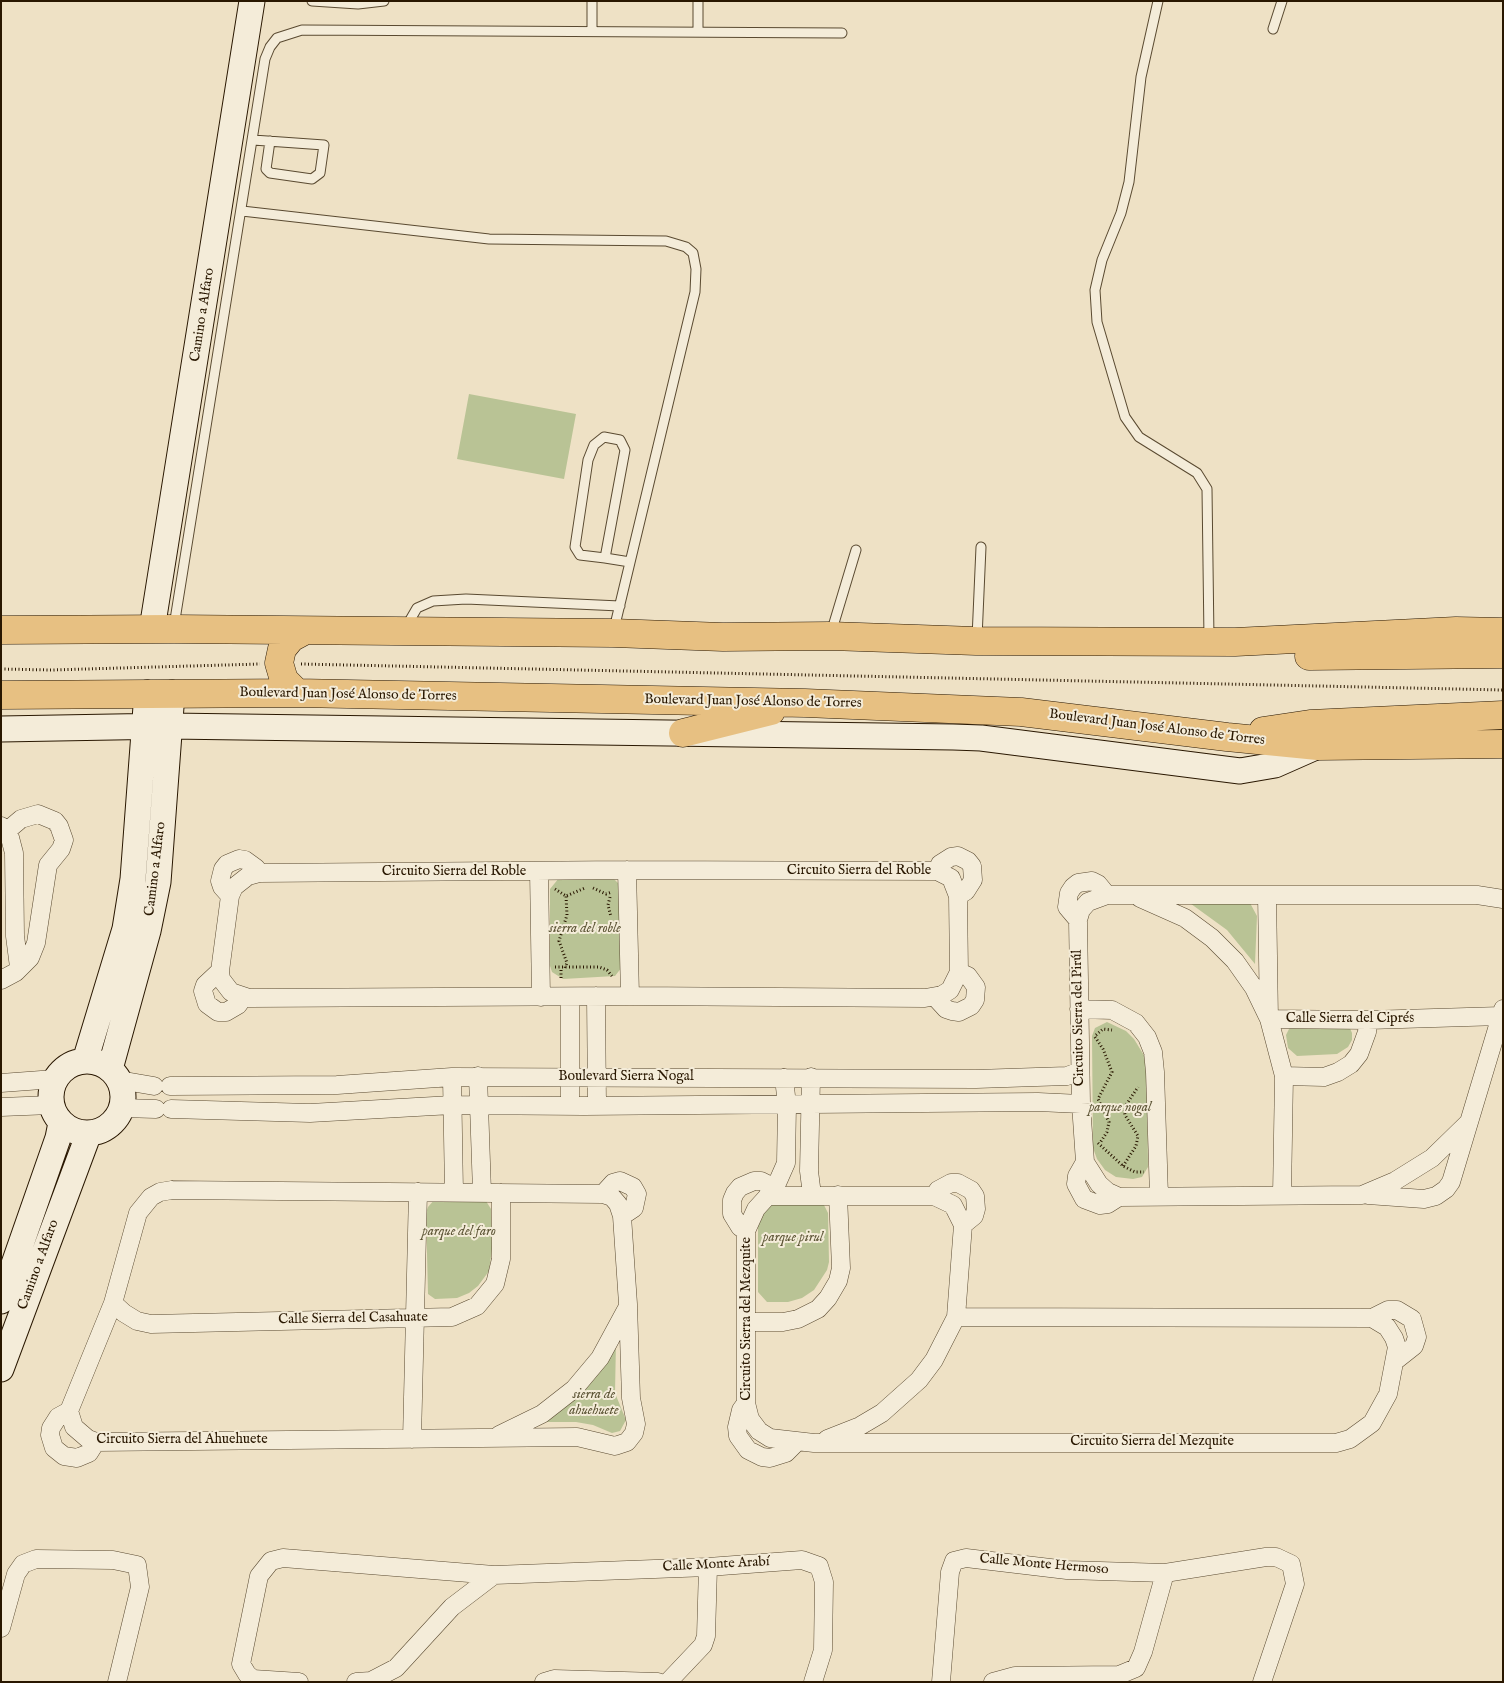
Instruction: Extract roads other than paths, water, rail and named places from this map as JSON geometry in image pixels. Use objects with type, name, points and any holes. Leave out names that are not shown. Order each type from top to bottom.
[{"type":"main road","points":[[1,630],[163,629],[304,632],[614,633],[723,637],[830,636],[976,641],[1222,642],[1470,631],[1503,632]]},
{"type":"main road","points":[[297,693],[284,680],[279,663],[282,649],[291,638],[304,632]]},
{"type":"main road","points":[[1222,642],[1296,656],[1503,654]]},
{"type":"main road","name":"Boulevard Juan José Alonso de Torres","points":[[1,696],[297,693],[805,702],[1021,712],[1318,746],[1503,744]]},
{"type":"main road","points":[[683,733],[805,702]]},
{"type":"main road","points":[[1227,737],[1310,724],[1503,715]]},
{"type":"street","name":"Camino a Alfaro","points":[[163,629],[252,1]]},
{"type":"street","points":[[1470,631],[1503,616]]},
{"type":"street","name":"Camino a Alfaro","points":[[115,1074],[158,882],[170,726],[160,693]]},
{"type":"street","name":"Camino a Alfaro","points":[[85,1060],[125,928],[134,879],[144,726],[160,693]]},
{"type":"street","points":[[1,729],[170,726],[981,738],[1240,770],[1275,765],[1318,746]]},
{"type":"street","points":[[1,980],[16,972],[30,958],[36,943],[48,865],[61,849],[64,840],[59,826],[54,821],[38,814],[21,819],[5,828],[14,853],[15,936],[19,967]]},
{"type":"street","points":[[937,871],[945,860],[951,857],[958,856],[968,861],[972,866],[973,880],[966,891],[958,896]]},
{"type":"street","points":[[627,870],[630,996]]},
{"type":"street","name":"Circuito Sierra del Roble","points":[[220,971],[230,896],[241,880],[259,873],[627,870],[937,871],[951,878],[958,896],[959,972]]},
{"type":"street","points":[[539,872],[541,997]]},
{"type":"street","name":"Circuito Sierra del Pirúl","points":[[1502,898],[1477,895],[1107,895],[1088,902],[1081,910],[1078,920],[1080,1071],[1085,1162],[1099,1184],[1108,1192],[1119,1196],[1362,1195],[1395,1181],[1425,1162],[1449,1143],[1469,1122],[1502,1013]]},
{"type":"street","name":"Calle Sierra del Ciprés","points":[[1133,895],[1185,918],[1212,938],[1235,961],[1254,988],[1269,1019],[1368,1020],[1502,1013]]},
{"type":"street","points":[[1267,895],[1269,1019],[1284,1076],[1282,1196]]},
{"type":"street","points":[[243,998],[238,1005],[226,1012],[218,1012],[207,1004],[203,991],[205,985],[220,971],[224,986],[243,998],[570,996],[935,997],[950,990],[959,972],[968,976],[976,987],[976,993],[971,1006],[959,1012],[946,1009],[935,997]]},
{"type":"street","points":[[570,996],[572,1077],[570,1106]]},
{"type":"street","points":[[596,996],[597,1106]]},
{"type":"street","points":[[1079,1009],[1112,1010],[1136,1023],[1147,1037],[1153,1052],[1155,1072],[1159,1196]]},
{"type":"street","points":[[1284,1076],[1324,1076],[1338,1072],[1351,1064],[1359,1054],[1367,1032],[1368,1020]]},
{"type":"street","points":[[1,1107],[56,1114],[78,1132],[89,1133],[109,1126],[122,1108],[123,1089],[115,1074],[103,1064],[85,1060],[68,1066],[55,1079],[51,1091],[56,1114]]},
{"type":"street","name":"Boulevard Sierra Nogal","points":[[115,1074],[162,1086],[337,1085],[478,1076],[976,1079],[1067,1076],[1080,1071]]},
{"type":"street","points":[[478,1076],[482,1192]]},
{"type":"street","points":[[452,1077],[454,1192]]},
{"type":"street","points":[[811,1077],[809,1171],[812,1195]]},
{"type":"street","name":"Circuito Sierra del Mezquite","points":[[784,1078],[787,1105],[786,1162],[771,1192],[756,1209],[746,1231],[748,1322],[746,1403],[750,1419],[759,1431],[770,1438],[805,1442],[1336,1443],[1350,1439],[1372,1423],[1388,1394],[1397,1347],[1394,1338],[1382,1322],[1372,1318]]},
{"type":"street","points":[[1,1083],[55,1079]]},
{"type":"street","name":"Boulevard Sierra Nogal","points":[[122,1108],[310,1113],[452,1105],[597,1106],[1038,1102],[1081,1104]]},
{"type":"street","name":"Camino a Alfaro","points":[[1,1301],[58,1138],[56,1114]]},
{"type":"street","points":[[1362,1195],[1424,1198],[1436,1196],[1446,1189],[1455,1173],[1469,1122]]},
{"type":"street","name":"Camino a Alfaro","points":[[1,1369],[89,1133]]},
{"type":"street","points":[[746,1231],[740,1227],[732,1214],[732,1200],[735,1193],[746,1183],[754,1181],[761,1181],[771,1192],[812,1195],[934,1196],[953,1205],[963,1225],[956,1318],[934,1360],[902,1397],[860,1426],[805,1442]]},
{"type":"street","name":"Circuito Sierra del Ahuehuete","points":[[172,1190],[482,1192],[603,1194],[615,1200],[622,1216],[628,1304],[631,1398],[636,1424],[631,1438],[615,1446],[577,1437],[96,1442],[78,1432],[71,1421],[69,1411],[114,1303],[138,1213],[150,1197],[160,1192],[172,1190]]},
{"type":"street","points":[[412,1439],[418,1192]]},
{"type":"street","name":"Calle Sierra del Casahuate","points":[[114,1303],[124,1313],[138,1321],[151,1324],[452,1316],[477,1306],[495,1284],[501,1259],[501,1193]]},
{"type":"street","points":[[748,1322],[783,1322],[798,1319],[818,1309],[828,1298],[838,1281],[841,1268],[838,1195]]},
{"type":"street","name":"Circuito Sierra del Ahuehuete","points":[[486,1439],[506,1433],[542,1414],[574,1389],[600,1358],[621,1323],[628,1304]]},
{"type":"street","points":[[956,1318],[1372,1318],[1388,1310],[1397,1310],[1406,1313],[1412,1319],[1417,1337],[1414,1346],[1395,1362]]},
{"type":"street","points":[[69,1411],[58,1417],[51,1428],[51,1442],[58,1453],[70,1458],[77,1458],[89,1453],[96,1442]]},
{"type":"street","name":"Calle Monte Hermoso","points":[[941,1682],[950,1572],[954,1561],[966,1558],[1067,1570],[1166,1573],[1276,1557],[1291,1564],[1296,1577],[1294,1592],[1276,1636],[1262,1682]]},
{"type":"street","name":"Calle Monte Arabí","points":[[299,1682],[253,1679],[247,1674],[242,1664],[260,1576],[271,1561],[283,1558],[494,1575],[708,1568],[802,1560],[820,1566],[824,1582],[822,1650],[813,1682]]},
{"type":"street","points":[[1,1628],[16,1574],[23,1564],[36,1559],[113,1560],[137,1565],[140,1587],[117,1682]]},
{"type":"street","points":[[668,1682],[703,1646],[706,1636],[708,1568]]},
{"type":"street","points":[[994,1682],[1015,1676],[1120,1675],[1136,1668],[1143,1652],[1166,1573]]},
{"type":"street","points":[[356,1682],[371,1681],[396,1668],[452,1607],[494,1575]]},
{"type":"street","points":[[544,1682],[554,1679],[658,1682]]},
{"type":"lane","points":[[312,1],[358,4],[384,1]]},
{"type":"lane","points":[[592,1],[592,31]]},
{"type":"lane","points":[[698,1],[698,32]]},
{"type":"lane","points":[[1158,1],[1141,77],[1129,182],[1121,213],[1102,260],[1095,290],[1097,314],[1125,416],[1139,436],[1197,473],[1207,489],[1222,642]]},
{"type":"lane","points":[[1273,29],[1282,1]]},
{"type":"lane","points":[[163,629],[242,211],[265,59],[270,47],[277,38],[302,30],[842,33]]},
{"type":"lane","points":[[253,140],[270,141],[324,145],[320,173],[312,179],[270,173],[266,169],[270,141]]},
{"type":"lane","points":[[242,211],[490,239],[666,241],[686,247],[693,253],[696,269],[695,292],[614,633]]},
{"type":"lane","points":[[605,558],[625,450],[620,440],[604,437],[594,445],[588,460],[575,548],[580,555],[630,562]]},
{"type":"lane","points":[[976,641],[981,548]]},
{"type":"lane","points":[[830,636],[856,550]]},
{"type":"lane","points":[[403,632],[417,608],[433,601],[466,599],[620,606]]},
{"type":"park label","name":"sierra del roble","points":[[585,929]]},
{"type":"park label","name":"parque nogal","points":[[1120,1108]]},
{"type":"park label","name":"parque del faro","points":[[459,1232]]},
{"type":"park label","name":"parque pirul","points":[[793,1238]]},
{"type":"park label","name":"sierra de ahuehuete","points":[[594,1404]]}]
